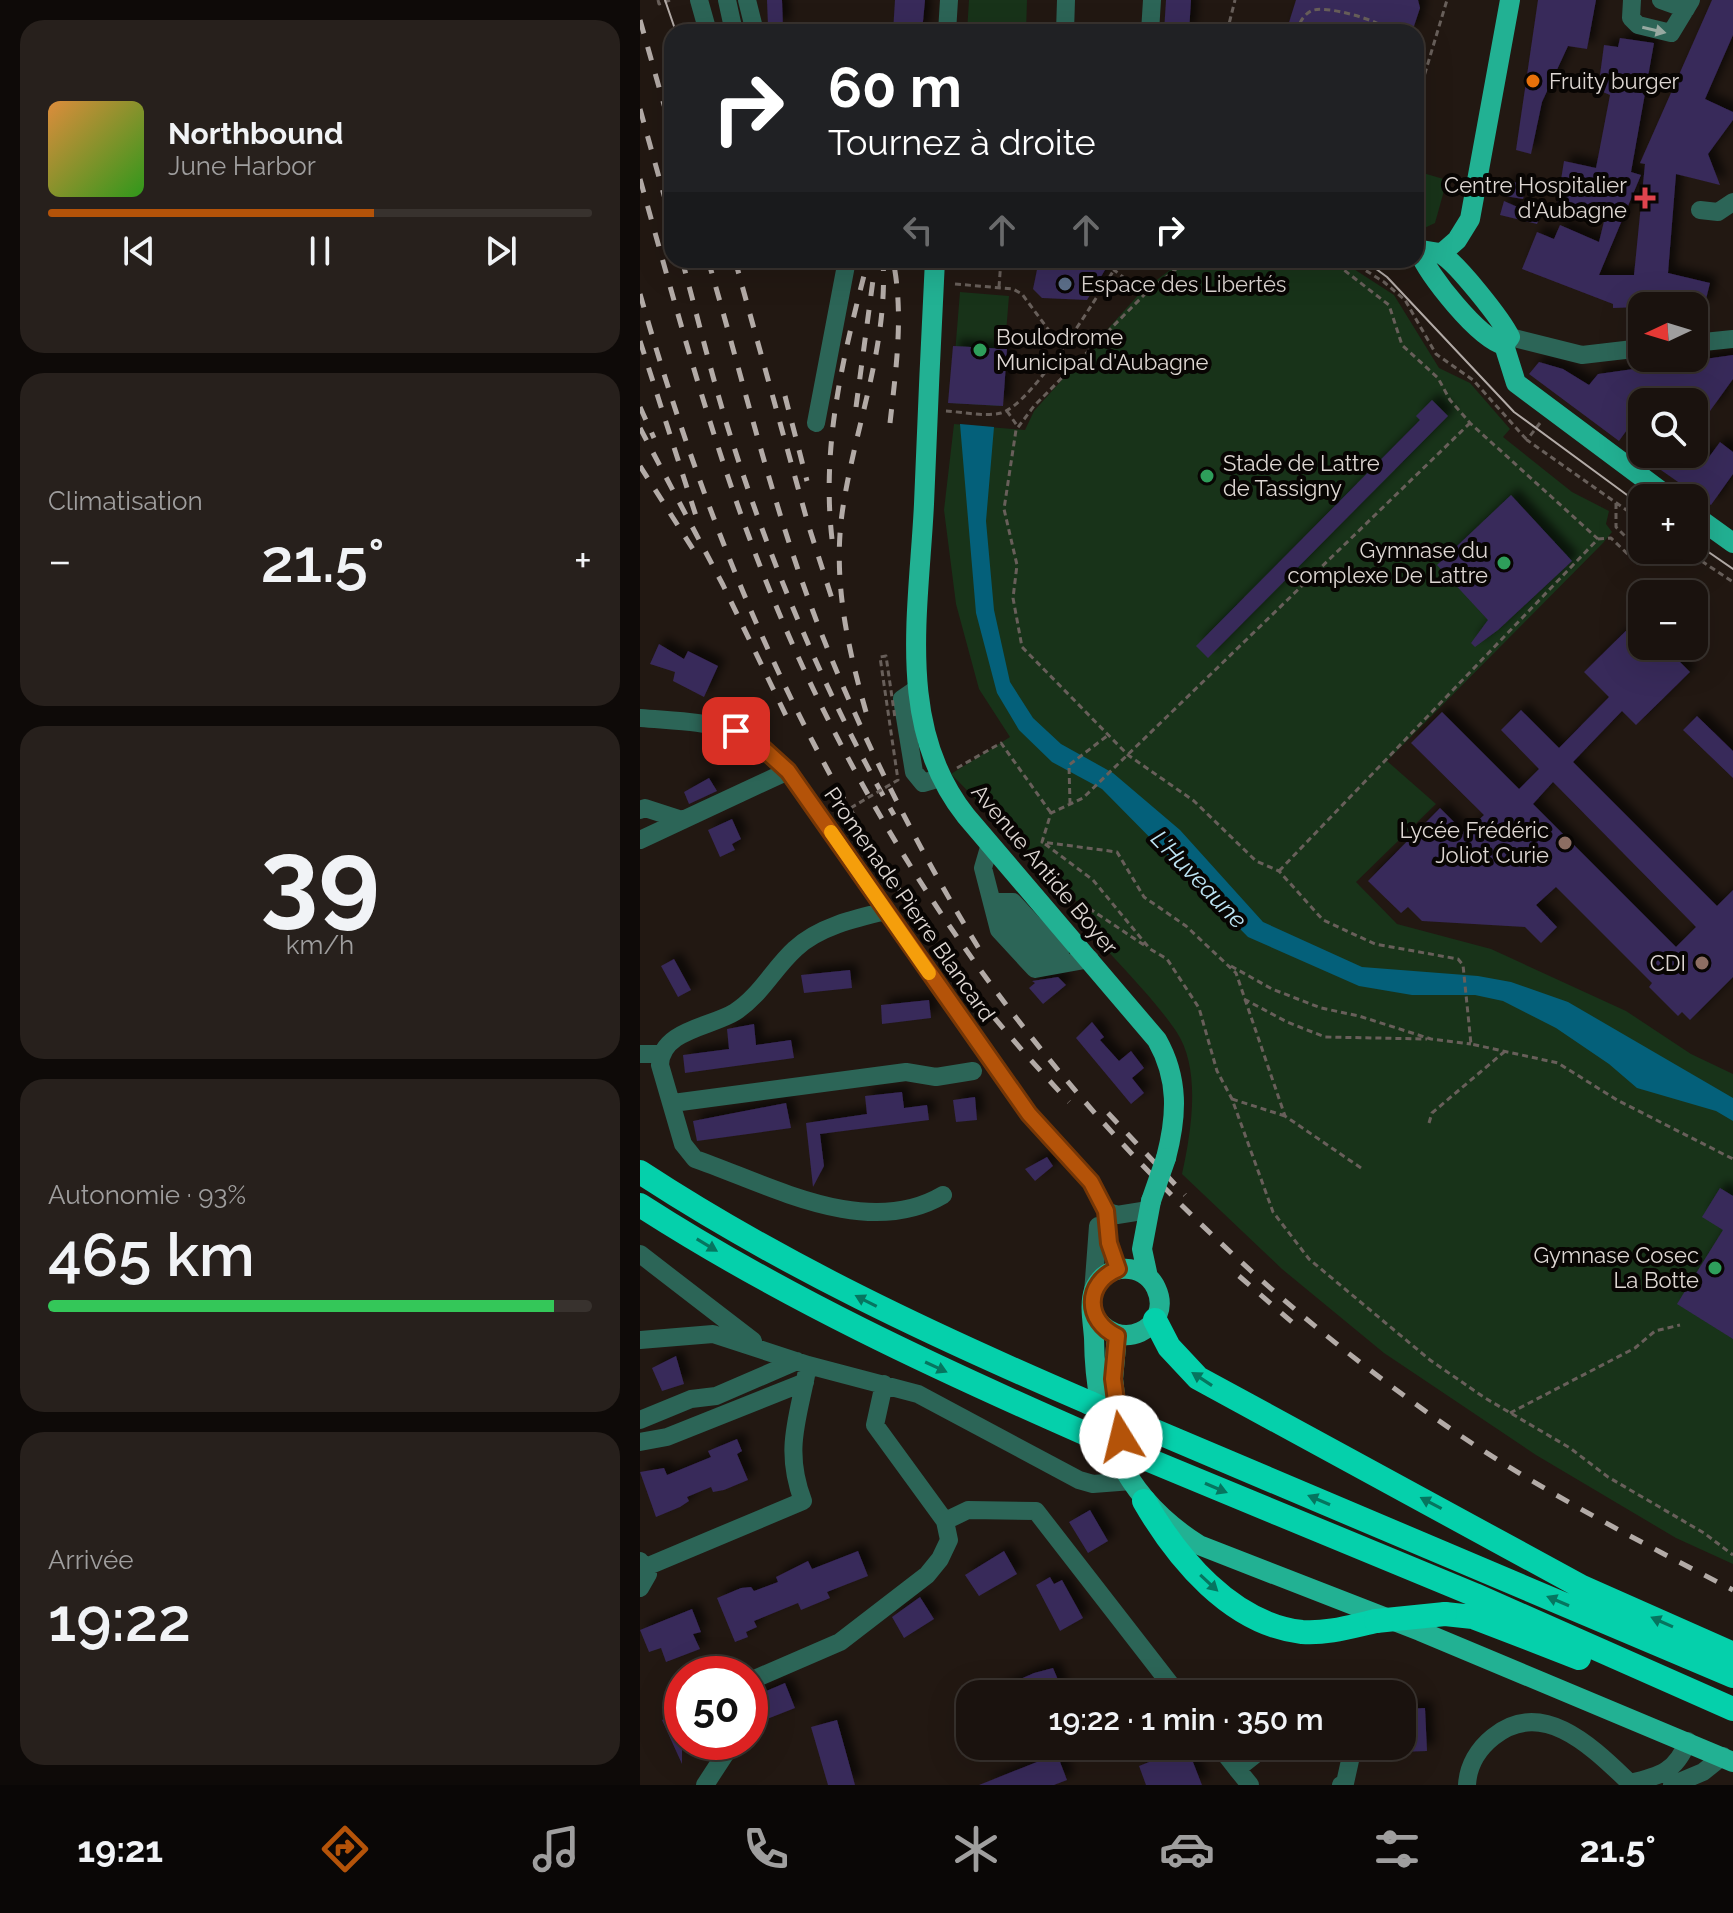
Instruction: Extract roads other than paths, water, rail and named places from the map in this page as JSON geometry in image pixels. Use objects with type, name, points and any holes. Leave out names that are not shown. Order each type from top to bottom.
[{"type":"highway","points":[[640,1172],[824,1280],[930,1334],[1733,1676]]},
{"type":"highway","points":[[640,1205],[802,1300],[929,1365],[1490,1602],[1733,1709]]},
{"type":"highway","points":[[1155,1320],[1169,1347],[1198,1378],[1582,1587],[1733,1654]]},
{"type":"highway","points":[[1138,1491],[1167,1540],[1213,1588],[1267,1623],[1303,1632],[1445,1614],[1473,1617],[1556,1648],[1733,1723]]},
{"type":"main road","points":[[1441,254],[1457,240],[1470,219],[1510,0]]},
{"type":"main road","points":[[1424,251],[1441,254],[1503,321],[1516,383],[1651,484]]},
{"type":"main road","points":[[1424,264],[1492,342],[1507,341]]},
{"type":"main road","name":"Avenue Antide Boyer","points":[[935,268],[915,643],[918,688],[929,749],[952,798],[1148,1027],[1169,1066],[1175,1113],[1166,1158],[1119,1269]]},
{"type":"main road","points":[[1708,525],[1733,543]]},
{"type":"main road","name":"Avenue Antide Boyer","points":[[1147,1206],[1151,1215],[1142,1249],[1148,1277]]},
{"type":"main road","points":[[1093,1303],[1099,1323],[1117,1336],[1138,1334],[1155,1320],[1159,1298],[1148,1277],[1131,1269],[1119,1269],[1102,1278],[1093,1303],[1095,1377],[1102,1419],[1114,1456],[1138,1491],[1164,1520],[1199,1545],[1728,1759]]},
{"type":"main road","points":[[1117,1336],[1113,1379],[1117,1417],[1138,1491]]},
{"type":"street","points":[[699,0],[706,24]]},
{"type":"street","points":[[727,0],[732,24]]},
{"type":"street","points":[[747,0],[753,24]]},
{"type":"street","points":[[948,24],[949,0]]},
{"type":"street","points":[[1065,24],[1066,0]]},
{"type":"street","points":[[1150,24],[1152,0]]},
{"type":"street","points":[[1632,0],[1631,18],[1638,25],[1664,33],[1676,29],[1688,4],[1661,0]]},
{"type":"street","points":[[1700,210],[1718,212],[1733,202]]},
{"type":"street","points":[[816,423],[845,268]]},
{"type":"street","points":[[1708,342],[1733,339]]},
{"type":"street","points":[[1507,341],[1582,355],[1628,350]]},
{"type":"street","name":"Promenade Pierre Blancard","points":[[640,718],[704,723],[736,731],[756,742],[788,771],[1029,1114],[1097,1191],[1106,1211],[1109,1243],[1119,1269]]},
{"type":"street","points":[[640,840],[788,771]]},
{"type":"street","points":[[640,810],[645,808],[682,820]]},
{"type":"street","points":[[990,844],[983,868],[993,902],[1052,965],[1090,959]]},
{"type":"street","points":[[886,911],[835,926],[797,947],[748,1002],[734,1013],[670,1042],[660,1054],[660,1065],[683,1144],[695,1159],[835,1208],[898,1211],[925,1205],[943,1195]]},
{"type":"street","points":[[640,1054],[660,1054]]},
{"type":"street","points":[[673,1103],[906,1072],[936,1077],[973,1071]]},
{"type":"street","points":[[1093,1303],[1098,1242],[1097,1191]]},
{"type":"street","points":[[1106,1211],[1117,1215],[1147,1206]]},
{"type":"street","points":[[640,1254],[761,1348]]},
{"type":"street","points":[[640,1340],[713,1334],[761,1348],[804,1369],[884,1384],[942,1405],[1079,1480],[1138,1491]]},
{"type":"street","points":[[640,1420],[691,1399],[716,1396],[804,1369]]},
{"type":"street","points":[[640,1442],[667,1437],[804,1369]]},
{"type":"street","points":[[640,1588],[646,1581],[643,1564],[803,1501],[794,1476],[791,1451],[804,1369]]},
{"type":"street","points":[[768,1673],[840,1642],[927,1575],[940,1559],[949,1540],[945,1521],[875,1425],[884,1384]]},
{"type":"street","points":[[945,1521],[968,1510],[1036,1511],[1167,1680]]},
{"type":"street","points":[[1467,1785],[1475,1758],[1485,1743],[1500,1731],[1525,1723],[1544,1722],[1574,1735],[1635,1784],[1668,1773],[1681,1759],[1688,1741]]},
{"type":"street","points":[[1672,1785],[1728,1759]]},
{"type":"street","points":[[705,1785],[721,1760]]},
{"type":"street","points":[[1230,1760],[1250,1785]]},
{"type":"street","points":[[1237,1769],[1248,1760]]},
{"type":"street","points":[[1341,1785],[1345,1783],[1350,1760]]},
{"type":"water","name":"L'Huveaune","points":[[960,424],[994,427],[986,521],[994,610],[1010,682],[1033,718],[1061,744],[1113,773],[1180,830],[1263,922],[1362,967],[1478,976],[1511,982],[1568,1002],[1733,1098],[1733,1121],[1716,1111],[1637,1088],[1609,1064],[1556,1028],[1503,1001],[1475,995],[1412,995],[1359,986],[1248,937],[1102,789],[1052,762],[1019,730],[997,693],[976,613]]},
{"type":"tram line","points":[[665,0],[673,24]]},
{"type":"tram line","points":[[1375,268],[1387,277],[1514,412],[1628,496]]},
{"type":"tram line","points":[[1708,552],[1733,569]]},
{"type":"railway","points":[[640,20],[664,105]]},
{"type":"railway","points":[[640,109],[664,195]]},
{"type":"railway","points":[[640,179],[664,265]]},
{"type":"railway","points":[[665,268],[738,507],[779,613],[835,733],[899,847],[971,957],[1051,1061],[1137,1160],[1231,1252],[1330,1338],[1435,1418],[1506,1465],[1618,1530],[1733,1590]]},
{"type":"railway","points":[[684,268],[727,424],[785,589],[847,727],[894,815]]},
{"type":"railway","points":[[710,268],[780,515],[844,690],[886,780],[981,952]]},
{"type":"railway","points":[[737,268],[808,524],[835,608]]},
{"type":"railway","points":[[832,539],[829,503],[832,433],[843,364],[866,268]]},
{"type":"railway","points":[[866,712],[843,611],[839,559],[843,507],[881,323],[883,268]]},
{"type":"railway","points":[[890,423],[898,321],[894,268]]},
{"type":"railway","points":[[856,407],[873,280]]},
{"type":"railway","points":[[640,294],[693,462],[724,545],[795,707],[836,786],[881,862],[946,957],[996,1020],[1069,1102]]},
{"type":"railway","points":[[640,341],[696,516]]},
{"type":"railway","points":[[785,396],[807,481]]},
{"type":"railway","points":[[640,407],[654,438]]},
{"type":"railway","points":[[640,428],[723,585],[791,726]]},
{"type":"railway","points":[[640,466],[698,557]]},
{"type":"railway","points":[[1108,1113],[1185,1195]]},
{"type":"railway","points":[[1239,1276],[1293,1323]]},
{"type":"place","name":"Fruity burger","points":[[1533,81]]},
{"type":"place","name":"Centre Hospitalier d'Aubagne","points":[[1645,198]]},
{"type":"place","name":"Espace des Libertés","points":[[1065,284]]},
{"type":"place","name":"Boulodrome Municipal d'Aubagne","points":[[980,350]]},
{"type":"place","name":"Stade de Lattre de Tassigny","points":[[1207,476]]},
{"type":"place","name":"Gymnase du complexe De Lattre","points":[[1504,563]]},
{"type":"place","name":"Lycée Frédéric Joliot Curie","points":[[1565,843]]},
{"type":"place","name":"CDI","points":[[1702,963]]},
{"type":"place","name":"Gymnase Cosec La Botte","points":[[1715,1268]]}]
